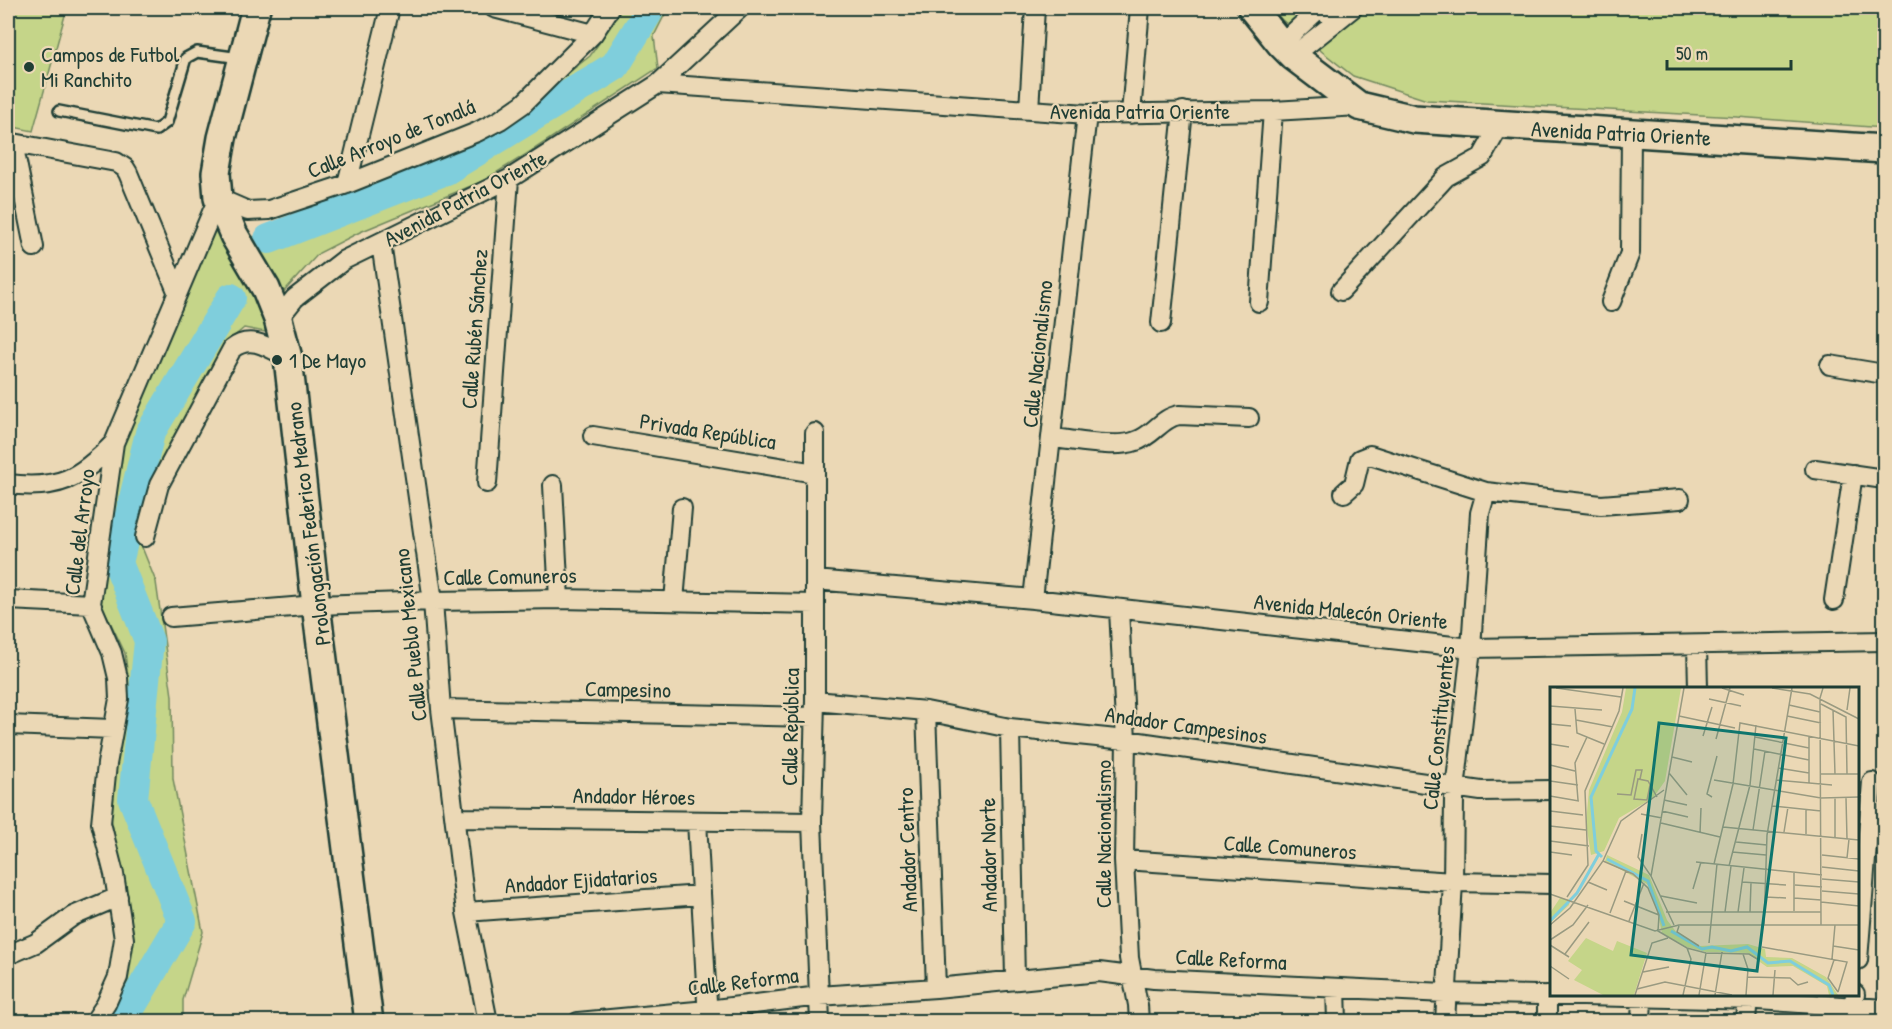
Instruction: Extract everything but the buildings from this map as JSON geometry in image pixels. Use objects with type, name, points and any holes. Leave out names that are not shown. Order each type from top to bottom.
[{"type":"street","name":"Prolongación Federico Medrano","points":[[256,8],[222,138],[216,173],[218,198],[234,235],[267,289],[288,358],[316,605],[369,1022]]},
{"type":"street","points":[[347,184],[390,8]]},
{"type":"street","points":[[494,8],[593,34]]},
{"type":"street","name":"Calle Arroyo de Tonalá","points":[[218,198],[248,211],[261,211],[347,184],[444,147],[500,120],[523,104],[593,34],[610,8]]},
{"type":"street","name":"Avenida Patria Oriente","points":[[278,319],[296,298],[344,260],[509,179],[658,84],[740,8]]},
{"type":"street","name":"Avenida Patria Oriente","points":[[1029,110],[1035,8]]},
{"type":"street","points":[[1131,114],[1140,8]]},
{"type":"street","name":"Avenida Patria Oriente","points":[[1252,8],[1287,50],[1359,106]]},
{"type":"street","points":[[1287,50],[1320,8],[1336,20],[1353,8]]},
{"type":"street","name":"Avenida Patria Oriente","points":[[658,84],[1087,114],[1273,111],[1359,106],[1414,119],[1884,148]]},
{"type":"street","points":[[1161,322],[1183,111]]},
{"type":"street","points":[[1259,302],[1273,111]]},
{"type":"street","name":"Calle Nacionalismo","points":[[1033,599],[1087,114]]},
{"type":"street","points":[[1341,291],[1446,177],[1482,157],[1500,125]]},
{"type":"street","points":[[1611,302],[1630,254],[1631,134]]},
{"type":"street","points":[[34,247],[10,142],[116,162],[125,168],[177,291]]},
{"type":"street","name":"Calle Rubén Sánchez","points":[[487,483],[509,179]]},
{"type":"street","name":"Calle del Arroyo","points":[[94,1022],[110,997],[121,966],[124,939],[118,897],[101,823],[112,729],[119,699],[117,678],[112,653],[92,604],[114,443],[218,198]]},
{"type":"street","name":"Calle Pueblo Mexicano","points":[[381,243],[433,601],[441,709],[466,912],[489,1022]]},
{"type":"street","points":[[145,537],[159,485],[232,349],[239,344],[253,341],[288,358]]},
{"type":"street","points":[[1830,365],[1884,374]]},
{"type":"street","points":[[1052,438],[1115,444],[1138,441],[1170,417],[1179,415],[1249,418]]},
{"type":"street","name":"Calle República","points":[[815,433],[815,709],[812,822],[820,1022]]},
{"type":"street","name":"Privada República","points":[[593,436],[815,473]]},
{"type":"street","points":[[8,484],[26,486],[43,484],[59,482],[76,476],[93,464],[114,443]]},
{"type":"street","points":[[1344,494],[1354,484],[1360,459],[1370,455],[1486,492],[1601,505],[1680,499]]},
{"type":"street","points":[[1815,469],[1884,479]]},
{"type":"street","points":[[1834,600],[1853,474]]},
{"type":"street","points":[[553,485],[559,599]]},
{"type":"street","name":"Calle Constituyentes","points":[[1445,1022],[1453,882],[1454,786],[1471,648],[1480,513],[1486,492]]},
{"type":"street","points":[[674,601],[682,508]]},
{"type":"street","name":"Avenida Malecón Oriente","points":[[815,580],[1033,599],[1471,648],[1884,641]]},
{"type":"street","name":"Calle Comuneros","points":[[171,617],[316,605],[433,601],[559,599],[815,604]]},
{"type":"street","points":[[8,600],[92,604]]},
{"type":"street","name":"Calle Nacionalismo","points":[[1119,610],[1126,740],[1124,860],[1129,957],[1139,1022]]},
{"type":"street","points":[[1697,645],[1698,687]]},
{"type":"street","name":"Campesino","points":[[441,709],[815,709]]},
{"type":"street","name":"Andador Campesinos","points":[[815,709],[926,711],[1010,728],[1126,740],[1482,791],[1550,790]]},
{"type":"street","name":"Andador Centro","points":[[926,711],[936,988]]},
{"type":"street","points":[[8,725],[112,729]]},
{"type":"street","name":"Andador Norte","points":[[1010,728],[1015,980]]},
{"type":"street","points":[[1859,935],[1871,782]]},
{"type":"street","name":"Andador Héroes","points":[[455,818],[812,822]]},
{"type":"street","points":[[697,821],[707,1016]]},
{"type":"street","name":"Calle Comuneros","points":[[1124,860],[1453,882],[1550,884]]},
{"type":"street","name":"Andador Ejidatarios","points":[[466,912],[701,895]]},
{"type":"street","points":[[8,955],[36,943],[73,916],[118,897]]},
{"type":"street","name":"Calle Reforma","points":[[578,1022],[707,1016],[819,996],[936,988],[1099,972],[1154,979],[1445,993],[1550,995]]},
{"type":"street","points":[[1336,988],[1337,1022]]},
{"type":"street","points":[[1547,995],[1547,1022]]},
{"type":"street","name":"Calle Reforma","points":[[1594,996],[1747,997],[1884,1010]]},
{"type":"street","points":[[1641,1022],[1642,997]]},
{"type":"street","points":[[1746,1022],[1747,997]]},
{"type":"lane","points":[[59,111],[156,130],[167,122],[186,58],[197,52],[243,58]]},
{"type":"green space","name":"Campos de Futbol Mi Ranchito","points":[[8,8],[67,8],[33,131],[8,126]]},
{"type":"green space","points":[[621,8],[668,8],[654,36],[658,68],[483,181],[360,232],[319,253],[278,298],[265,332],[244,328],[223,346],[153,484],[139,540],[156,582],[172,696],[173,779],[203,932],[183,1000],[183,1021],[105,1021],[116,1010],[128,981],[133,931],[108,803],[117,751],[131,705],[125,653],[101,603],[122,440],[211,226],[255,237],[497,128],[590,56]]},
{"type":"green space","points":[[1271,8],[1884,8],[1884,128],[1737,117],[1427,100],[1353,76],[1282,20]]},
{"type":"waterway","points":[[269,239],[446,170],[615,66],[650,8]]},
{"type":"waterway","points":[[122,1022],[182,921],[133,799],[149,641],[118,563],[150,433],[231,298]]},
{"type":"place","name":"Campos de Futbol Mi Ranchito","points":[[29,67]]},
{"type":"place","name":"1 De Mayo","points":[[277,360]]}]
